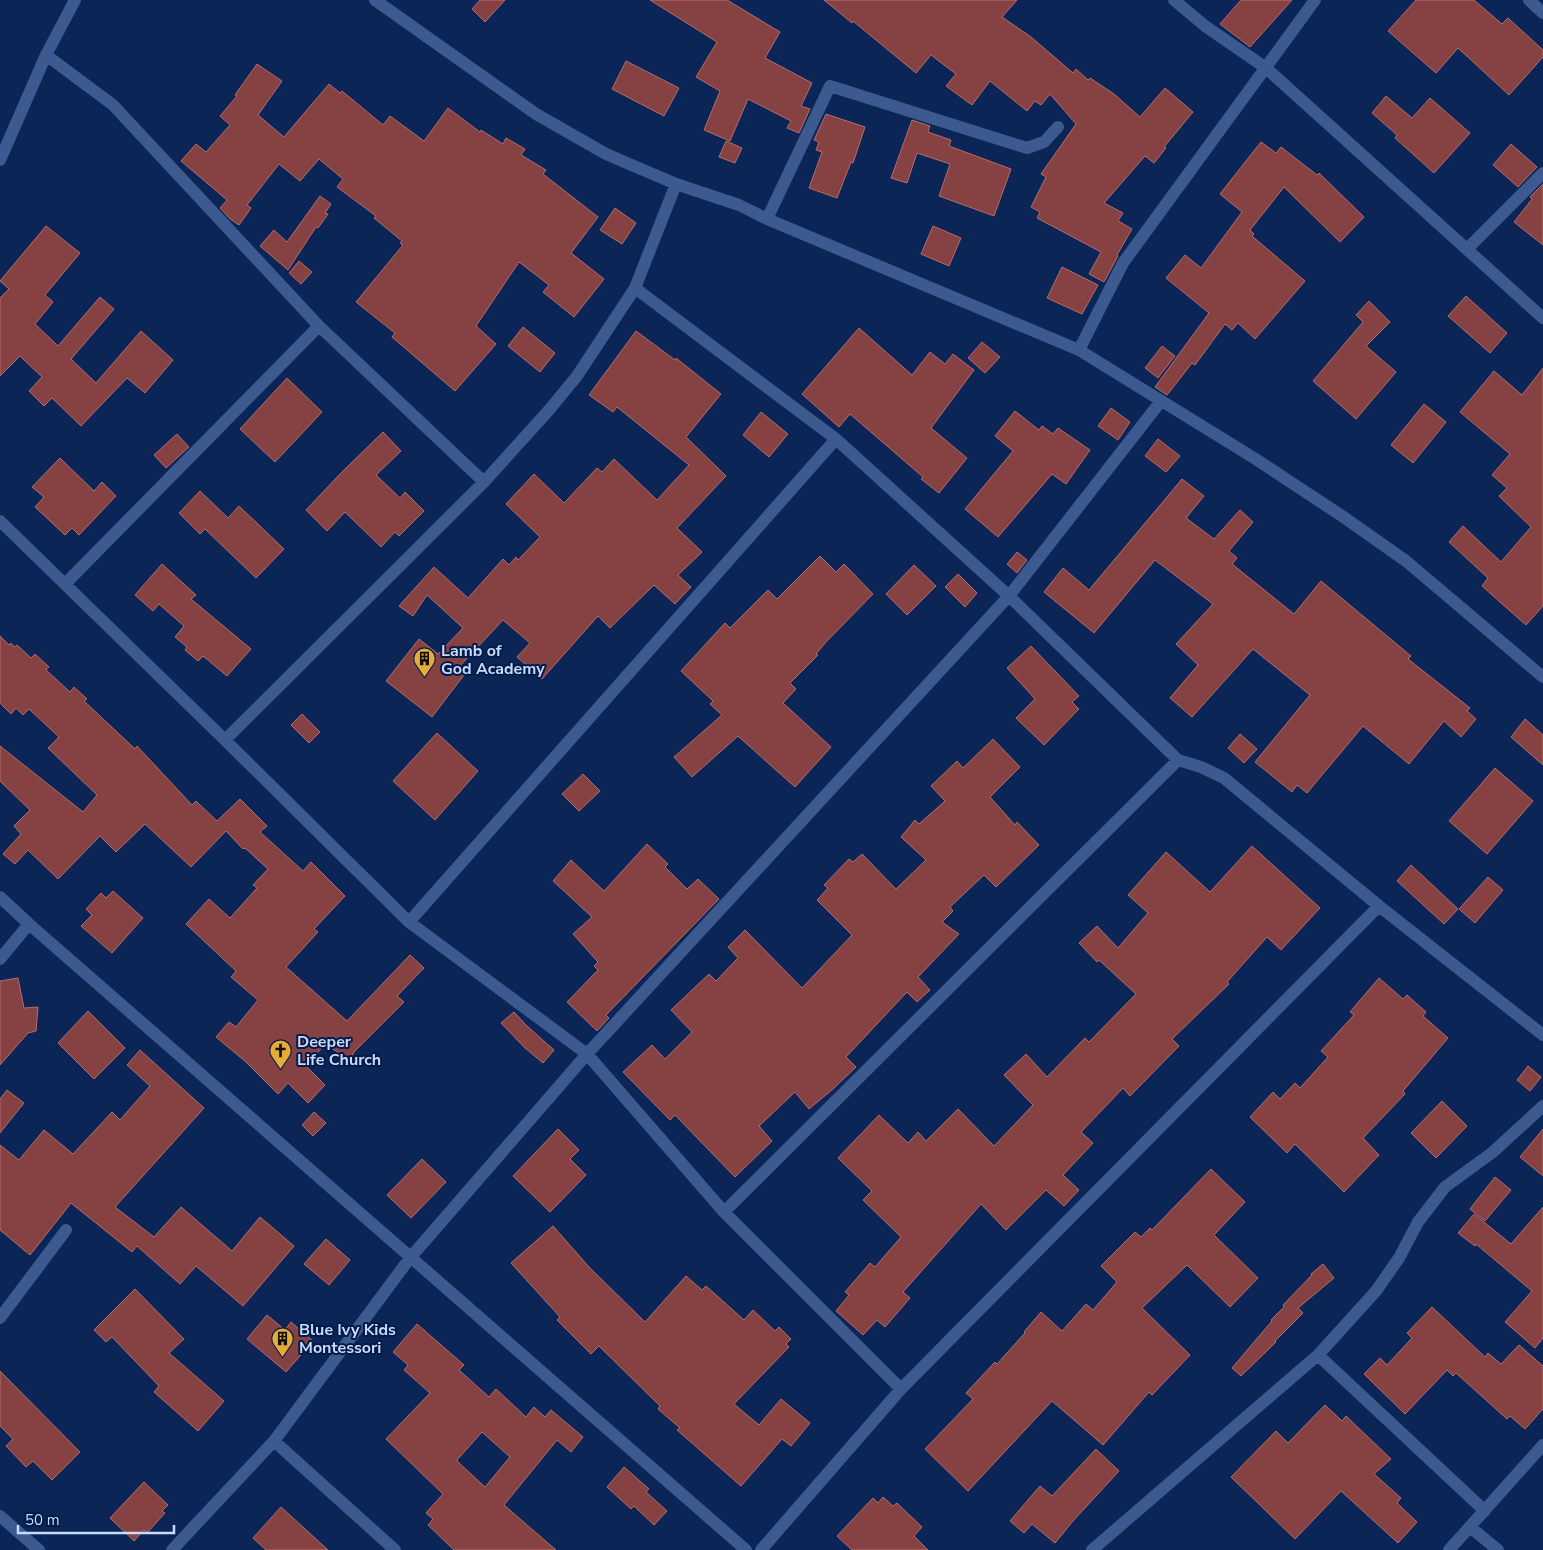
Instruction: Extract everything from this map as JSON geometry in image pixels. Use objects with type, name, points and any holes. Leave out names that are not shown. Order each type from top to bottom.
[{"type":"street","points":[[0,160],[46,55],[75,0]]},
{"type":"street","points":[[375,0],[536,114],[606,154],[676,184],[739,205],[767,219],[1079,350],[1254,458],[1406,561],[1543,677]]},
{"type":"street","points":[[1174,0],[1204,26],[1266,68],[1543,318]]},
{"type":"street","points":[[1079,350],[1123,263],[1315,0]]},
{"type":"street","points":[[1529,0],[1543,13]]},
{"type":"street","points":[[46,55],[113,105],[319,326],[484,482]]},
{"type":"street","points":[[767,219],[830,86],[1027,148],[1044,142],[1058,127]]},
{"type":"street","points":[[1467,249],[1543,173]]},
{"type":"street","points":[[225,740],[484,482],[577,376],[635,288],[676,184]]},
{"type":"street","points":[[635,288],[836,439],[1009,596],[1178,760],[1201,767],[1224,778],[1379,906],[1543,1035]]},
{"type":"street","points":[[65,584],[319,326]]},
{"type":"street","points":[[172,1550],[274,1441],[410,1258],[586,1054],[1009,596],[1161,400]]},
{"type":"street","points":[[409,922],[836,439]]},
{"type":"street","points":[[0,521],[409,922],[586,1054],[724,1212],[901,1389]]},
{"type":"street","points":[[724,1212],[1178,760]]},
{"type":"street","points":[[0,897],[410,1258],[746,1550]]},
{"type":"street","points":[[761,1550],[901,1389],[1379,906]]},
{"type":"street","points":[[0,959],[29,924]]},
{"type":"street","points":[[1092,1550],[1318,1355],[1376,1291],[1399,1258],[1418,1222],[1445,1187],[1493,1152],[1543,1106]]},
{"type":"street","points":[[0,1318],[66,1230]]},
{"type":"street","points":[[1318,1355],[1485,1510]]},
{"type":"street","points":[[274,1441],[395,1550]]},
{"type":"street","points":[[1449,1550],[1543,1445]]},
{"type":"street","points":[[0,1516],[39,1550]]},
{"type":"street","points":[[1470,1527],[1498,1550]]},
{"type":"building","points":[[480,0],[505,0],[485,22],[472,9]]},
{"type":"building","points":[[650,0],[727,0],[780,32],[765,58],[812,83],[801,106],[810,109],[799,133],[787,128],[791,121],[748,99],[730,141],[704,130],[720,91],[696,77],[717,42]]},
{"type":"building","points":[[824,0],[1017,0],[1002,17],[1031,37],[1073,73],[1076,69],[1088,80],[1090,78],[1114,94],[1140,117],[1165,88],[1193,112],[1164,147],[1166,148],[1154,163],[1145,156],[1104,203],[1123,213],[1118,221],[1132,229],[1104,282],[1089,274],[1101,252],[1037,218],[1040,212],[1031,207],[1046,177],[1041,174],[1076,124],[1050,94],[1041,105],[1035,101],[1027,111],[990,81],[972,105],[946,86],[956,74],[931,55],[916,73],[853,21],[852,23]]},
{"type":"building","points":[[1241,0],[1292,0],[1250,47],[1220,24]]},
{"type":"building","points":[[1416,0],[1474,0],[1502,24],[1508,18],[1543,50],[1543,57],[1509,95],[1458,48],[1436,73],[1388,31]]},
{"type":"building","points":[[626,61],[679,88],[664,116],[612,89]]},
{"type":"building","points":[[257,64],[282,81],[258,115],[284,137],[329,84],[340,93],[342,91],[383,125],[390,116],[424,141],[448,108],[480,132],[481,130],[503,144],[506,138],[525,149],[521,155],[546,170],[543,174],[598,217],[571,253],[604,279],[574,317],[543,292],[549,285],[519,262],[476,326],[496,344],[455,391],[392,337],[395,333],[356,302],[403,245],[400,243],[402,241],[374,218],[376,216],[337,187],[343,179],[319,159],[300,181],[279,164],[247,205],[251,208],[239,225],[230,219],[220,208],[227,200],[181,161],[196,144],[206,152],[230,125],[220,116],[237,96],[235,95]]},
{"type":"building","points":[[1386,96],[1412,118],[1430,98],[1470,133],[1434,173],[1395,138],[1397,135],[1372,113]]},
{"type":"building","points":[[826,114],[865,127],[853,163],[851,162],[837,198],[809,188],[822,152],[816,150],[819,142],[814,140]]},
{"type":"building","points":[[912,120],[930,126],[928,132],[951,140],[949,146],[1011,169],[994,216],[939,196],[950,164],[917,153],[907,183],[891,178]]},
{"type":"building","points":[[726,141],[742,148],[735,163],[719,157]]},
{"type":"building","points":[[1261,142],[1276,153],[1281,147],[1317,175],[1319,173],[1364,217],[1340,242],[1284,187],[1250,230],[1254,234],[1252,236],[1305,281],[1255,339],[1238,323],[1232,330],[1225,324],[1195,365],[1192,363],[1167,395],[1155,387],[1209,313],[1166,278],[1185,255],[1201,268],[1242,212],[1220,194]]},
{"type":"building","points":[[1511,144],[1537,167],[1518,187],[1493,165]]},
{"type":"building","points":[[1543,184],[1543,245],[1514,222],[1532,199],[1530,197]]},
{"type":"building","points":[[320,196],[331,204],[325,213],[328,214],[318,228],[316,227],[288,270],[260,246],[274,230],[287,242]]},
{"type":"building","points":[[615,208],[636,223],[622,244],[600,230]]},
{"type":"building","points":[[46,226],[80,253],[45,295],[53,302],[35,324],[58,346],[100,297],[114,309],[71,359],[96,383],[141,331],[173,360],[145,393],[127,378],[81,426],[52,398],[44,406],[29,391],[42,377],[20,356],[0,376],[0,298],[9,289],[0,281]]},
{"type":"building","points":[[933,226],[961,238],[949,266],[921,254]]},
{"type":"building","points":[[299,261],[312,272],[301,284],[289,273]]},
{"type":"building","points":[[1062,267],[1098,285],[1082,314],[1047,298]]},
{"type":"building","points":[[1466,296],[1507,333],[1490,353],[1448,316]]},
{"type":"building","points":[[1369,301],[1390,322],[1366,346],[1396,372],[1356,419],[1313,381],[1363,322],[1356,315]]},
{"type":"building","points":[[523,327],[555,353],[540,372],[508,346]]},
{"type":"building","points":[[859,328],[912,375],[930,352],[945,364],[953,354],[974,370],[931,428],[967,458],[939,493],[850,414],[839,427],[802,394]]},
{"type":"building","points":[[636,331],[675,360],[676,358],[721,394],[686,437],[726,476],[677,528],[702,552],[678,575],[691,587],[675,604],[654,585],[610,628],[598,616],[542,679],[517,657],[530,643],[503,620],[457,669],[464,675],[432,717],[386,681],[419,639],[438,654],[463,628],[427,595],[413,616],[399,606],[434,567],[468,598],[503,559],[509,565],[516,557],[518,560],[540,537],[506,504],[534,474],[564,503],[597,468],[602,472],[614,459],[657,500],[689,465],[617,407],[613,412],[589,395]]},
{"type":"building","points":[[982,342],[1000,357],[985,373],[968,358]]},
{"type":"building","points":[[1162,346],[1175,356],[1158,378],[1145,368]]},
{"type":"building","points":[[1543,368],[1543,606],[1526,625],[1482,586],[1488,578],[1449,542],[1463,526],[1501,562],[1531,527],[1499,496],[1507,488],[1492,475],[1510,454],[1460,412],[1494,371],[1522,395]]},
{"type":"building","points":[[287,378],[322,412],[275,462],[240,429]]},
{"type":"building","points":[[1424,404],[1446,422],[1413,463],[1391,445]]},
{"type":"building","points":[[1111,408],[1130,422],[1118,440],[1098,426]]},
{"type":"building","points":[[1015,411],[1039,430],[1042,426],[1053,434],[1058,428],[1090,450],[1066,484],[1052,474],[998,537],[965,509],[1013,451],[995,436]]},
{"type":"building","points":[[761,412],[788,434],[769,457],[743,435]]},
{"type":"building","points":[[383,432],[401,451],[376,475],[400,498],[405,492],[424,511],[399,536],[395,532],[381,547],[345,512],[327,531],[306,510]]},
{"type":"building","points":[[177,434],[189,447],[166,468],[154,455]]},
{"type":"building","points":[[1158,439],[1180,456],[1166,472],[1145,456]]},
{"type":"building","points":[[60,458],[94,491],[102,482],[116,496],[79,535],[72,528],[65,535],[35,507],[44,497],[32,487]]},
{"type":"building","points":[[1182,479],[1204,496],[1186,518],[1214,539],[1240,510],[1253,522],[1229,551],[1237,558],[1232,564],[1294,614],[1321,581],[1411,656],[1408,659],[1470,708],[1467,711],[1476,719],[1461,737],[1444,721],[1409,764],[1363,726],[1307,793],[1297,785],[1292,792],[1255,762],[1310,695],[1253,649],[1192,717],[1170,698],[1198,665],[1176,644],[1213,604],[1155,560],[1094,633],[1044,592],[1063,568],[1089,590]]},
{"type":"building","points":[[200,491],[228,518],[239,506],[284,549],[256,578],[205,529],[200,534],[179,513]]},
{"type":"building","points":[[1017,552],[1027,560],[1017,573],[1007,564]]},
{"type":"building","points":[[820,556],[836,572],[844,564],[873,594],[826,642],[816,654],[818,655],[790,683],[796,689],[783,703],[831,747],[795,787],[738,736],[692,777],[674,757],[722,715],[710,704],[713,701],[681,671],[725,623],[730,628],[768,590],[777,599]]},
{"type":"building","points":[[162,564],[196,595],[191,599],[251,649],[227,676],[203,656],[198,661],[185,650],[187,647],[175,637],[184,626],[159,604],[153,611],[135,595]]},
{"type":"building","points":[[914,565],[936,586],[907,615],[886,594]]},
{"type":"building","points":[[958,574],[977,593],[965,607],[945,587]]},
{"type":"building","points":[[0,636],[9,645],[11,643],[14,647],[17,645],[31,658],[35,654],[49,667],[46,670],[70,692],[74,687],[87,699],[84,701],[135,749],[137,746],[192,805],[196,801],[217,821],[240,799],[267,826],[260,832],[303,871],[311,862],[345,896],[314,929],[318,932],[286,967],[347,1021],[410,955],[424,968],[397,996],[404,1002],[354,1052],[351,1059],[325,1045],[305,1065],[325,1085],[308,1103],[288,1083],[278,1094],[246,1062],[216,1037],[229,1022],[236,1027],[258,1000],[231,977],[236,971],[186,924],[209,899],[230,918],[257,888],[253,885],[268,869],[245,848],[243,849],[226,831],[191,867],[145,824],[116,852],[100,836],[58,879],[28,850],[15,864],[3,854],[21,834],[14,826],[30,810],[0,781],[0,746],[83,812],[97,795],[48,748],[59,737],[29,709],[23,715],[16,708],[11,714],[0,703]]},
{"type":"building","points":[[1031,646],[1079,696],[1072,702],[1079,709],[1044,745],[1016,718],[1035,699],[1007,668]]},
{"type":"building","points":[[302,714],[320,732],[309,743],[291,725]]},
{"type":"building","points":[[1525,719],[1543,735],[1543,765],[1511,737]]},
{"type":"building","points":[[437,733],[478,771],[435,820],[393,781]]},
{"type":"building","points":[[1240,734],[1257,749],[1244,763],[1228,748]]},
{"type":"building","points":[[993,739],[1020,767],[990,797],[1015,825],[1017,822],[1039,845],[996,887],[984,875],[950,907],[953,911],[942,922],[959,934],[918,977],[930,990],[917,1002],[907,992],[846,1057],[856,1067],[809,1109],[795,1092],[759,1126],[772,1141],[735,1177],[675,1115],[670,1120],[623,1072],[652,1045],[665,1059],[692,1032],[671,1010],[709,974],[716,981],[738,958],[728,947],[745,930],[802,988],[852,935],[817,900],[828,888],[824,885],[849,859],[853,862],[862,854],[896,889],[926,860],[901,837],[915,820],[919,824],[945,801],[931,786],[957,761],[963,768]]},
{"type":"building","points":[[1495,768],[1533,801],[1487,854],[1449,821]]},
{"type":"building","points":[[583,774],[600,791],[579,811],[562,794]]},
{"type":"building","points":[[647,844],[668,864],[665,867],[687,889],[698,879],[719,899],[606,1015],[609,1018],[597,1031],[567,1002],[598,970],[594,966],[598,962],[573,934],[592,917],[553,881],[571,860],[604,891]]},
{"type":"building","points":[[1252,846],[1320,908],[1281,950],[1267,937],[1227,982],[1229,984],[1172,1039],[1179,1046],[1130,1096],[1123,1088],[1081,1132],[1093,1143],[1063,1175],[1079,1190],[1064,1206],[1046,1190],[1006,1230],[981,1204],[903,1292],[910,1298],[885,1327],[877,1320],[863,1335],[836,1311],[849,1295],[845,1292],[870,1263],[875,1267],[901,1237],[863,1200],[872,1191],[838,1158],[879,1115],[908,1143],[918,1132],[926,1141],[958,1109],[994,1146],[1033,1105],[1004,1075],[1026,1054],[1047,1077],[1085,1038],[1089,1042],[1136,994],[1099,960],[1097,962],[1079,943],[1097,926],[1118,948],[1148,913],[1128,895],[1166,852],[1210,892]]},
{"type":"building","points":[[1411,865],[1458,909],[1444,924],[1397,881]]},
{"type":"building","points":[[1488,877],[1503,890],[1475,923],[1459,909]]},
{"type":"building","points":[[113,891],[143,918],[112,953],[81,926],[92,915],[86,909],[101,893],[106,898]]},
{"type":"building","points":[[18,978],[24,1008],[38,1007],[36,1031],[28,1033],[0,1065],[0,981]]},
{"type":"building","points":[[1379,978],[1403,999],[1407,995],[1426,1012],[1423,1016],[1448,1038],[1403,1091],[1405,1094],[1363,1138],[1379,1155],[1344,1192],[1295,1144],[1287,1153],[1250,1117],[1273,1092],[1280,1099],[1295,1083],[1300,1088],[1328,1057],[1321,1051],[1354,1015],[1350,1012]]},
{"type":"building","points":[[88,1011],[125,1048],[94,1079],[58,1043]]},
{"type":"building","points":[[514,1012],[554,1050],[543,1063],[525,1048],[501,1023]]},
{"type":"building","points":[[140,1050],[204,1108],[115,1207],[154,1237],[181,1207],[232,1251],[260,1217],[294,1246],[243,1306],[196,1266],[180,1284],[137,1246],[132,1252],[71,1203],[30,1255],[0,1230],[0,1145],[19,1160],[44,1130],[73,1154],[112,1112],[120,1120],[150,1086],[127,1065]]},
{"type":"building","points":[[1528,1066],[1541,1077],[1530,1091],[1517,1080]]},
{"type":"building","points":[[7,1090],[24,1103],[0,1133],[0,1099]]},
{"type":"building","points":[[1442,1101],[1467,1126],[1436,1158],[1411,1133]]},
{"type":"building","points":[[314,1112],[326,1123],[313,1136],[302,1125]]},
{"type":"building","points":[[558,1129],[579,1150],[570,1159],[586,1175],[550,1212],[513,1176]]},
{"type":"building","points":[[1543,1129],[1543,1176],[1520,1157]]},
{"type":"building","points":[[422,1159],[446,1182],[411,1218],[387,1195]]},
{"type":"building","points":[[1211,1169],[1245,1202],[1214,1235],[1258,1278],[1230,1307],[1187,1265],[1142,1308],[1190,1355],[1152,1395],[1149,1392],[1103,1445],[1052,1401],[968,1491],[925,1449],[973,1399],[966,1393],[995,1362],[997,1364],[1041,1312],[1062,1331],[1086,1304],[1093,1310],[1117,1282],[1101,1266],[1135,1232],[1141,1237],[1150,1228],[1152,1230]]},
{"type":"building","points":[[1495,1177],[1511,1190],[1485,1221],[1470,1209]]},
{"type":"building","points":[[1543,1207],[1543,1338],[1535,1348],[1505,1322],[1532,1291],[1476,1244],[1475,1246],[1458,1233],[1474,1214],[1511,1244]]},
{"type":"building","points":[[553,1226],[589,1267],[645,1322],[686,1276],[702,1290],[706,1286],[744,1320],[753,1310],[775,1331],[779,1327],[791,1339],[786,1344],[789,1347],[734,1404],[759,1425],[781,1399],[810,1423],[791,1446],[782,1439],[741,1486],[677,1430],[680,1428],[658,1409],[660,1406],[599,1346],[591,1354],[557,1320],[560,1317],[511,1263]]},
{"type":"building","points":[[326,1239],[350,1260],[329,1285],[304,1264]]},
{"type":"building","points":[[1323,1264],[1334,1278],[1298,1308],[1303,1313],[1241,1376],[1232,1368],[1284,1307],[1283,1305],[1311,1274]]},
{"type":"building","points":[[135,1289],[184,1339],[169,1353],[224,1401],[198,1431],[154,1392],[159,1386],[112,1337],[106,1342],[94,1330]]},
{"type":"building","points":[[1432,1307],[1485,1357],[1488,1353],[1501,1364],[1519,1345],[1543,1366],[1543,1409],[1525,1429],[1510,1416],[1507,1419],[1456,1373],[1453,1376],[1447,1370],[1405,1414],[1364,1374],[1380,1358],[1387,1365],[1412,1338],[1407,1333]]},
{"type":"building","name":"Blue Ivy Kids Montessori","points":[[267,1315],[285,1330],[291,1322],[313,1341],[286,1372],[247,1339]]},
{"type":"building","points":[[417,1324],[464,1365],[459,1370],[489,1397],[496,1389],[526,1417],[534,1407],[545,1417],[551,1410],[583,1437],[571,1452],[557,1440],[504,1505],[556,1550],[454,1550],[428,1525],[433,1519],[426,1513],[443,1494],[386,1439],[430,1393],[404,1370],[408,1365],[393,1352]],"holes":[[[482,1432],[510,1457],[485,1487],[457,1460]]]},
{"type":"building","points":[[0,1371],[80,1452],[52,1480],[33,1461],[26,1467],[6,1446],[13,1439],[0,1426]]},
{"type":"building","points":[[1325,1405],[1342,1421],[1346,1416],[1391,1459],[1374,1474],[1401,1498],[1397,1503],[1417,1522],[1398,1543],[1341,1491],[1295,1539],[1231,1477],[1276,1431],[1288,1443]]},
{"type":"building","points":[[1096,1449],[1119,1471],[1055,1543],[1032,1524],[1024,1533],[1010,1521],[1040,1486],[1052,1496]]},
{"type":"building","points":[[624,1467],[649,1489],[646,1492],[667,1511],[654,1525],[634,1506],[631,1509],[607,1487]]},
{"type":"building","points":[[144,1482],[168,1505],[162,1511],[165,1513],[147,1533],[144,1530],[134,1541],[110,1518]]},
{"type":"building","points":[[883,1497],[893,1506],[897,1503],[922,1527],[914,1536],[928,1550],[852,1550],[837,1536],[873,1498],[878,1503]]},
{"type":"building","points":[[281,1507],[328,1550],[266,1550],[253,1538]]},
{"type":"place","name":"Lamb of God Academy","points":[[425,678]]},
{"type":"place","name":"Deeper Life Church","points":[[281,1069]]},
{"type":"place","name":"Blue Ivy Kids Montessori","points":[[283,1357]]}]
